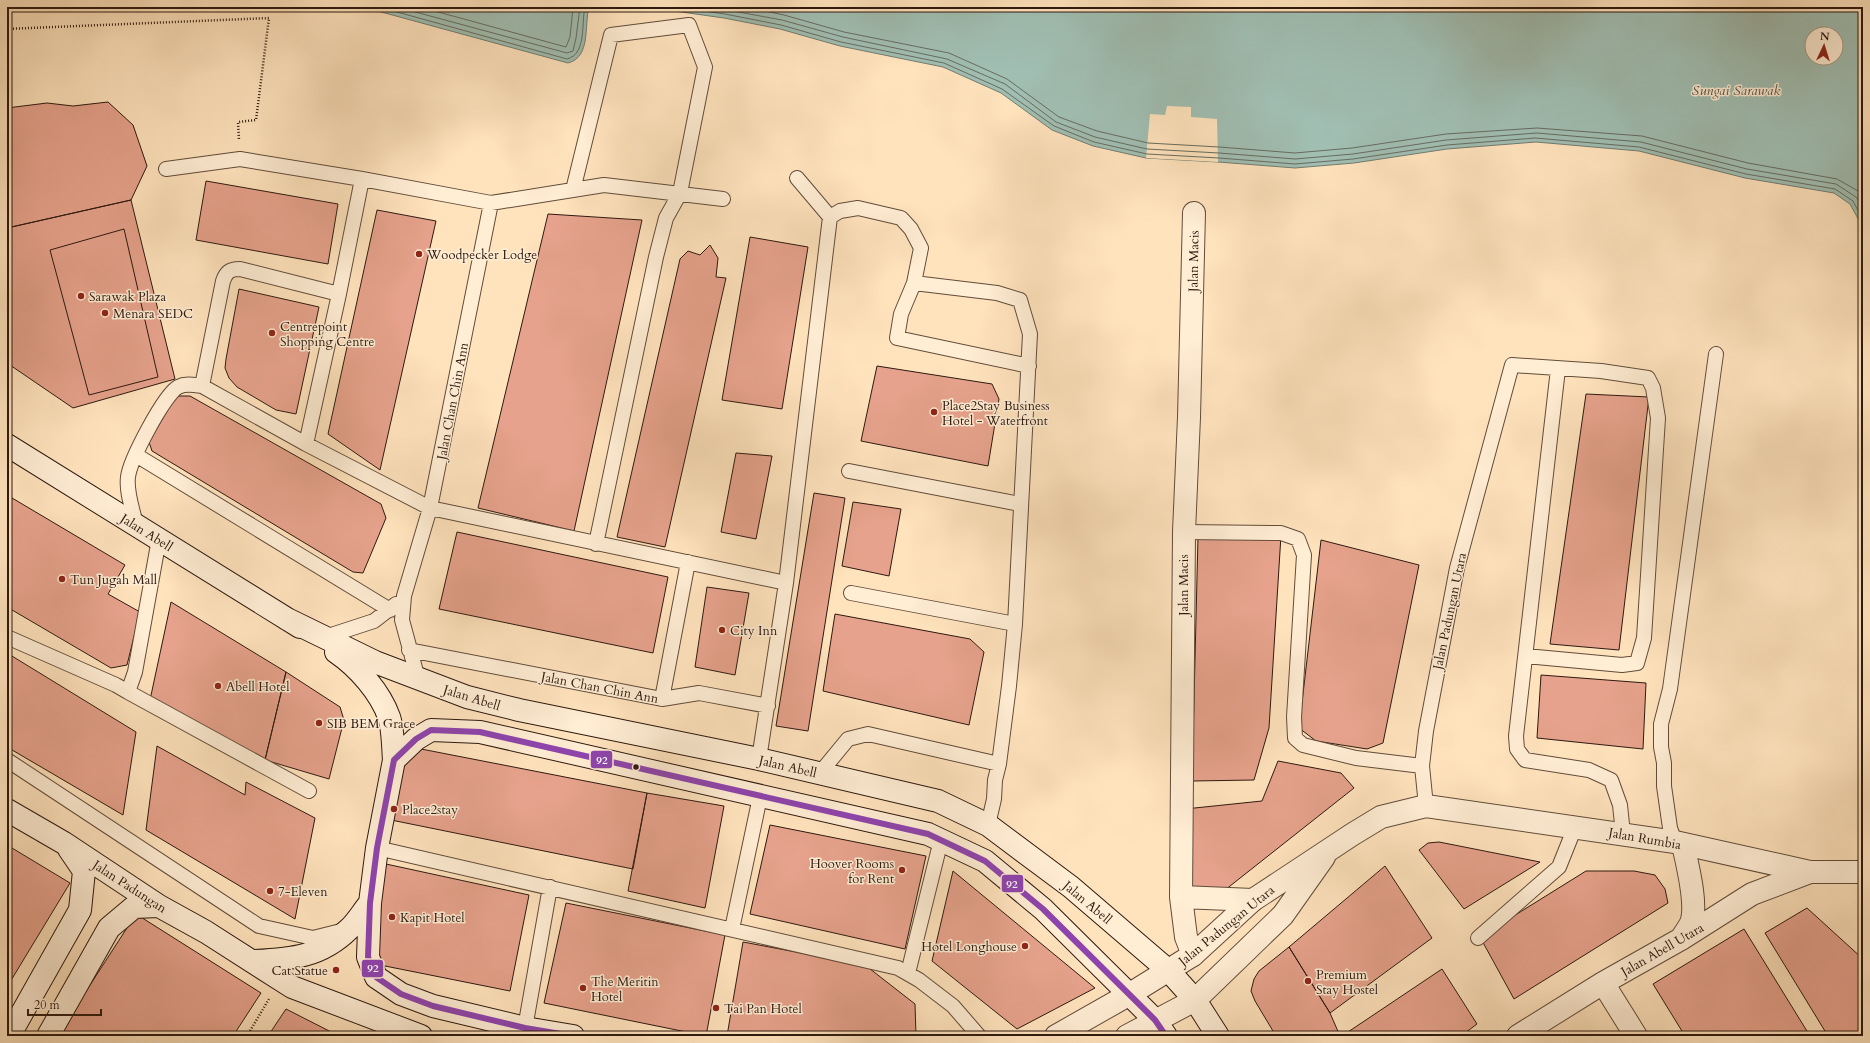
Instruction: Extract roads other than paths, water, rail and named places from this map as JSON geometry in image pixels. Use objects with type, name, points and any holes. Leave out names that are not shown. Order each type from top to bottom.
[{"type":"main road","name":"Jalan Macis","points":[[1192,955],[1186,937],[1181,897],[1184,532],[1189,417],[1194,213]]},
{"type":"main road","name":"Jalan Abell","points":[[7,445],[287,619],[348,660],[371,685],[390,717],[394,760],[377,848],[370,903]]},
{"type":"main road","name":"Jalan Abell","points":[[287,619],[375,662],[418,680],[467,697],[519,710],[759,759],[938,801],[988,825],[1070,887],[1170,971],[1195,1000],[1218,1036]]},
{"type":"main road","points":[[394,760],[416,739],[431,730],[480,732],[760,797],[928,834],[985,861],[1043,909],[1130,994],[1161,1028]]},
{"type":"main road","name":"Jalan Rumbia","points":[[1426,806],[1679,843],[1810,872],[1863,872]]},
{"type":"main road","name":"Jalan Padungan Utara","points":[[1056,1036],[1170,971],[1192,955],[1253,900],[1332,847],[1381,817],[1426,806]]},
{"type":"main road","name":"Jalan Padungan","points":[[7,810],[64,843],[159,906],[254,962],[292,987],[421,1036]]},
{"type":"main road","points":[[8,1036],[80,910],[84,871],[64,843]]},
{"type":"main road","points":[[1679,843],[1689,870],[1693,908],[1691,922],[1681,939]]},
{"type":"main road","name":"Jalan Padungan Utara","points":[[1127,1036],[1161,1028],[1195,1000],[1283,915],[1332,847]]},
{"type":"main road","name":"Jalan Abell Utara","points":[[1518,1036],[1603,983],[1681,939],[1752,894],[1810,872]]},
{"type":"main road","points":[[1181,897],[1253,900]]},
{"type":"main road","points":[[254,962],[292,959],[323,949],[349,929],[370,903]]},
{"type":"main road","points":[[370,903],[368,957],[376,977],[400,994],[433,1006],[525,1028],[573,1036]]},
{"type":"main road","points":[[48,1036],[109,928],[134,907],[159,906]]},
{"type":"main road","points":[[1603,983],[1636,1036]]},
{"type":"lane","points":[[573,190],[611,35],[689,25],[705,67],[680,193],[666,218],[596,544]]},
{"type":"lane","points":[[166,169],[240,159],[362,179],[491,203],[604,185],[680,193],[723,200]]},
{"type":"lane","points":[[759,759],[786,583],[830,217],[797,178]]},
{"type":"lane","points":[[306,444],[339,294],[362,179]]},
{"type":"lane","name":"Jalan Chan Chin Ann","points":[[418,680],[402,620],[404,596],[430,508],[491,203]]},
{"type":"lane","points":[[830,217],[840,211],[858,208],[901,218],[911,229],[921,248],[914,284],[901,314],[897,338],[1029,366]]},
{"type":"lane","points":[[202,386],[223,281],[225,275],[229,271],[240,269],[339,294]]},
{"type":"lane","points":[[914,284],[998,293],[1020,300],[1030,334],[1020,504],[1020,548],[1015,624],[999,764],[995,780],[994,799],[988,825]]},
{"type":"lane","points":[[1679,843],[1670,828],[1664,786],[1661,724],[1670,689],[1716,354]]},
{"type":"lane","name":"Jalan Padungan Utara","points":[[1426,806],[1422,766],[1426,730],[1457,568],[1512,365],[1601,371],[1648,378],[1653,388],[1658,418],[1644,638],[1637,663],[1622,665],[1526,656]]},
{"type":"lane","points":[[1558,369],[1516,736],[1517,749],[1525,760],[1588,770],[1611,780],[1620,806],[1623,834]]},
{"type":"lane","points":[[136,524],[128,490],[130,464],[165,400],[177,388],[185,385],[202,386],[306,444],[430,508],[786,583]]},
{"type":"lane","points":[[136,455],[390,610]]},
{"type":"lane","points":[[849,471],[1020,504]]},
{"type":"lane","points":[[1184,532],[1281,533],[1298,539],[1304,555],[1294,717],[1295,738],[1303,745],[1356,758],[1422,766]]},
{"type":"lane","points":[[128,692],[135,672],[158,539]]},
{"type":"lane","points":[[662,699],[688,562]]},
{"type":"lane","points":[[851,593],[1015,624]]},
{"type":"lane","name":"Jalan Chan Chin Ann","points":[[325,637],[374,622],[390,610],[404,596]]},
{"type":"lane","points":[[7,638],[116,685],[309,791]]},
{"type":"lane","name":"Jalan Chan Chin Ann","points":[[409,650],[662,699],[699,694],[768,706]]},
{"type":"lane","points":[[820,773],[848,739],[868,734],[999,764]]},
{"type":"lane","points":[[7,760],[259,926],[313,938],[349,929]]},
{"type":"lane","points":[[732,929],[760,797]]},
{"type":"lane","points":[[1478,938],[1559,867],[1575,827]]},
{"type":"lane","points":[[908,973],[941,840]]},
{"type":"lane","points":[[377,848],[898,968],[919,980],[952,1006],[979,1036]]},
{"type":"lane","points":[[525,1028],[550,887]]},
{"type":"water","points":[[363,7],[589,7],[583,48],[575,60],[568,63]]},
{"type":"water","name":"Sungai Sarawak","points":[[646,7],[1863,7],[1863,234],[1861,224],[1850,204],[1834,193],[1745,178],[1639,151],[1536,142],[1447,149],[1354,163],[1295,168],[1146,158],[1093,146],[1052,130],[1001,93],[943,67],[840,46],[780,29],[724,18]]},
{"type":"place","name":"Woodpecker Lodge","points":[[419,254]]},
{"type":"place","name":"Sarawak Plaza","points":[[81,296]]},
{"type":"place","name":"Menara SEDC","points":[[105,313]]},
{"type":"place","name":"Centrepoint Shopping Centre","points":[[272,333]]},
{"type":"place","name":"Place2Stay Business Hotel - Waterfront","points":[[934,412]]},
{"type":"place","name":"Tun Jugah Mall","points":[[62,579]]},
{"type":"place","name":"City Inn","points":[[722,630]]},
{"type":"place","name":"Abell Hotel","points":[[218,686]]},
{"type":"place","name":"SIB BEM Grace","points":[[319,723]]},
{"type":"place","name":"Place2stay","points":[[394,809]]},
{"type":"place","name":"Hoover Rooms for Rent","points":[[902,870]]},
{"type":"place","name":"7-Eleven","points":[[270,891]]},
{"type":"place","name":"Kapit Hotel","points":[[392,917]]},
{"type":"place","name":"Hotel Longhouse","points":[[1025,946]]},
{"type":"place","name":"Cat Statue","points":[[336,970]]},
{"type":"place","name":"Premium Stay Hostel","points":[[1308,981]]},
{"type":"place","name":"The Meritin Hotel","points":[[583,988]]},
{"type":"place","name":"Tai Pan Hotel","points":[[716,1008]]}]
